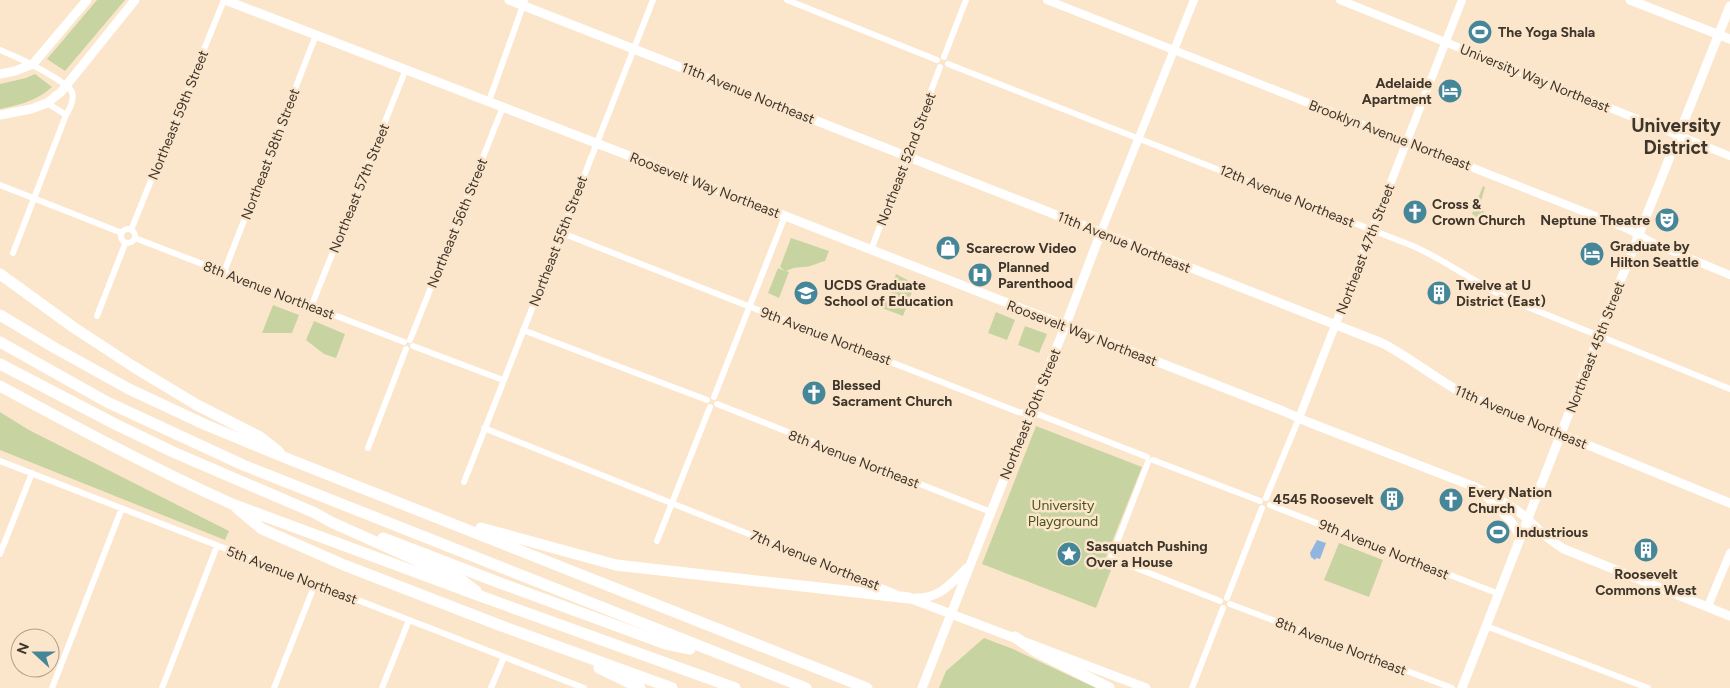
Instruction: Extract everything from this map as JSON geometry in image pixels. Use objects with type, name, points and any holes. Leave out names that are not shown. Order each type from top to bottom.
[{"type":"highway","points":[[0,274],[73,327],[134,367],[197,405],[260,436],[290,460]]},
{"type":"highway","points":[[0,315],[137,393],[206,425],[290,460],[868,688]]},
{"type":"highway","points":[[0,342],[108,402],[243,465],[806,688]]},
{"type":"highway","points":[[0,364],[173,452],[315,513],[330,522],[463,581],[483,597]]},
{"type":"highway","points":[[0,386],[91,435],[232,504],[735,688]]},
{"type":"highway","points":[[232,504],[262,529],[344,565],[499,625],[672,688]]},
{"type":"highway","points":[[424,512],[616,565],[909,598]]},
{"type":"highway","points":[[315,513],[334,518],[500,583],[666,644],[726,657]]},
{"type":"highway","points":[[499,625],[580,659],[640,688]]},
{"type":"highway","points":[[1015,637],[1035,651],[1109,688]]},
{"type":"main road","points":[[0,74],[16,71],[33,64],[87,0]]},
{"type":"main road","points":[[0,115],[31,110],[47,103],[61,92],[135,0]]},
{"type":"main road","name":"Roosevelt Way Northeast","points":[[224,0],[785,216],[1481,490],[1528,519],[1550,540],[1564,549],[1726,614]]},
{"type":"main road","name":"11th Avenue Northeast","points":[[509,0],[524,3],[1382,343],[1397,351],[1446,385],[1470,397],[1730,503]]},
{"type":"main road","points":[[1630,0],[1730,39]]},
{"type":"main road","name":"Northeast 45th Street","points":[[1462,688],[1730,6]]},
{"type":"main road","name":"Northeast 50th Street","points":[[922,688],[1101,232]]},
{"type":"main road","points":[[1481,490],[1512,524],[1520,539]]},
{"type":"main road","points":[[909,598],[925,598],[937,595],[945,590],[970,565]]},
{"type":"main road","name":"7th Avenue Northeast","points":[[909,598],[1146,688]]},
{"type":"main road","points":[[1726,614],[1730,621]]},
{"type":"street","name":"Northeast 59th Street","points":[[132,230],[224,0]]},
{"type":"street","name":"Northeast 55th Street","points":[[464,482],[653,0]]},
{"type":"street","points":[[787,0],[941,58],[948,60],[948,64],[945,67],[940,67],[937,64],[941,58],[966,0]]},
{"type":"street","name":"Brooklyn Avenue Northeast","points":[[1047,0],[1628,229],[1653,243],[1730,275]]},
{"type":"street","name":"Northeast 50th Street","points":[[1101,232],[1194,0]]},
{"type":"street","name":"University Way Northeast","points":[[1340,0],[1730,156]]},
{"type":"street","name":"Northeast 47th Street","points":[[1225,601],[1299,418],[1462,0]]},
{"type":"street","points":[[489,101],[524,3]]},
{"type":"street","name":"Northeast 58th Street","points":[[224,272],[316,35]]},
{"type":"street","points":[[0,50],[33,64],[66,85],[71,90],[73,96],[13,253]]},
{"type":"street","name":"12th Avenue Northeast","points":[[948,64],[1372,230],[1442,260],[1507,298],[1730,389]]},
{"type":"street","name":"Northeast 52nd Street","points":[[872,250],[940,67]]},
{"type":"street","name":"Northeast 57th Street","points":[[311,307],[406,69]]},
{"type":"street","points":[[47,103],[66,115]]},
{"type":"street","name":"Northeast 56th Street","points":[[368,448],[503,107]]},
{"type":"street","points":[[0,184],[122,233]]},
{"type":"street","points":[[657,541],[710,407],[707,404],[785,216]]},
{"type":"street","points":[[126,229],[132,230],[135,238],[132,242],[125,244],[121,240],[122,233],[126,229]]},
{"type":"street","name":"9th Avenue Northeast","points":[[562,233],[1018,412],[1040,415],[1149,460],[1499,594]]},
{"type":"street","name":"8th Avenue Northeast","points":[[135,238],[504,380]]},
{"type":"street","points":[[97,316],[125,244]]},
{"type":"street","points":[[523,330],[717,401],[714,408],[710,407]]},
{"type":"street","name":"8th Avenue Northeast","points":[[717,404],[991,512]]},
{"type":"street","name":"7th Avenue Northeast","points":[[484,428],[909,598]]},
{"type":"street","name":"8th Avenue Northeast","points":[[1149,460],[1111,558],[1452,688]]},
{"type":"street","name":"5th Avenue Northeast","points":[[0,461],[584,688]]},
{"type":"street","points":[[0,554],[32,473]]},
{"type":"street","points":[[52,688],[122,508]]},
{"type":"street","points":[[162,688],[217,546]]},
{"type":"street","points":[[1708,606],[1730,553]]},
{"type":"street","points":[[274,688],[315,584]]},
{"type":"street","points":[[1192,688],[1223,608],[1220,605],[1225,601]]},
{"type":"street","points":[[382,688],[409,620]]},
{"type":"street","points":[[1486,626],[1648,688]]},
{"type":"street","points":[[491,688],[504,657]]},
{"type":"green space","points":[[97,0],[125,0],[65,71],[47,59]]},
{"type":"green space","points":[[35,74],[52,87],[34,99],[0,109],[0,84]]},
{"type":"green space","points":[[1483,186],[1485,187],[1480,205],[1484,212],[1483,216],[1489,221],[1487,224],[1472,214]]},
{"type":"green space","points":[[791,238],[829,251],[825,261],[786,271],[789,272],[779,298],[768,293],[778,268],[785,271],[780,267]]},
{"type":"green space","points":[[896,274],[915,284],[903,316],[882,308],[885,301],[892,299],[891,288]]},
{"type":"green space","points":[[273,305],[299,315],[292,333],[262,333]]},
{"type":"green space","points":[[996,312],[1015,320],[1007,340],[988,333]]},
{"type":"green space","points":[[314,321],[345,334],[336,358],[324,354],[306,340]]},
{"type":"green space","points":[[1025,326],[1047,334],[1039,353],[1018,345]]},
{"type":"green space","points":[[0,412],[29,430],[229,531],[225,540],[0,450]]},
{"type":"green space","name":"University Playground","points":[[1036,426],[1142,467],[1102,567],[1111,570],[1096,608],[982,564]]},
{"type":"green space","points":[[1339,543],[1383,560],[1369,597],[1324,580]]},
{"type":"green space","points":[[984,638],[1013,649],[1096,688],[939,688],[946,671]]},
{"type":"water","points":[[1317,540],[1326,543],[1320,559],[1316,558],[1315,560],[1311,557],[1310,553]]},
{"type":"place","name":"The Yoga Shala","points":[[1480,32]]},
{"type":"place","name":"Adelaide Apartment","points":[[1450,91]]},
{"type":"place","name":"Cross & Crown Church","points":[[1415,212]]},
{"type":"place","name":"Neptune Theatre","points":[[1667,220]]},
{"type":"place","name":"Scarecrow Video","points":[[948,248]]},
{"type":"place","name":"Graduate by Hilton Seattle","points":[[1592,254]]},
{"type":"place","name":"Planned Parenthood","points":[[980,275]]},
{"type":"place","name":"UCDS Graduate School of Education","points":[[806,293]]},
{"type":"place","name":"Twelve at U District (East)","points":[[1439,293]]},
{"type":"place","name":"Blessed Sacrament Church","points":[[814,393]]},
{"type":"place","name":"4545 Roosevelt","points":[[1392,499]]},
{"type":"place","name":"Every Nation Church","points":[[1451,500]]},
{"type":"place","name":"Industrious","points":[[1498,532]]},
{"type":"place","name":"Roosevelt Commons West","points":[[1646,550]]},
{"type":"place","name":"Sasquatch Pushing Over a House","points":[[1069,554]]},
{"type":"district","name":"University District","points":[[1676,136]]}]
